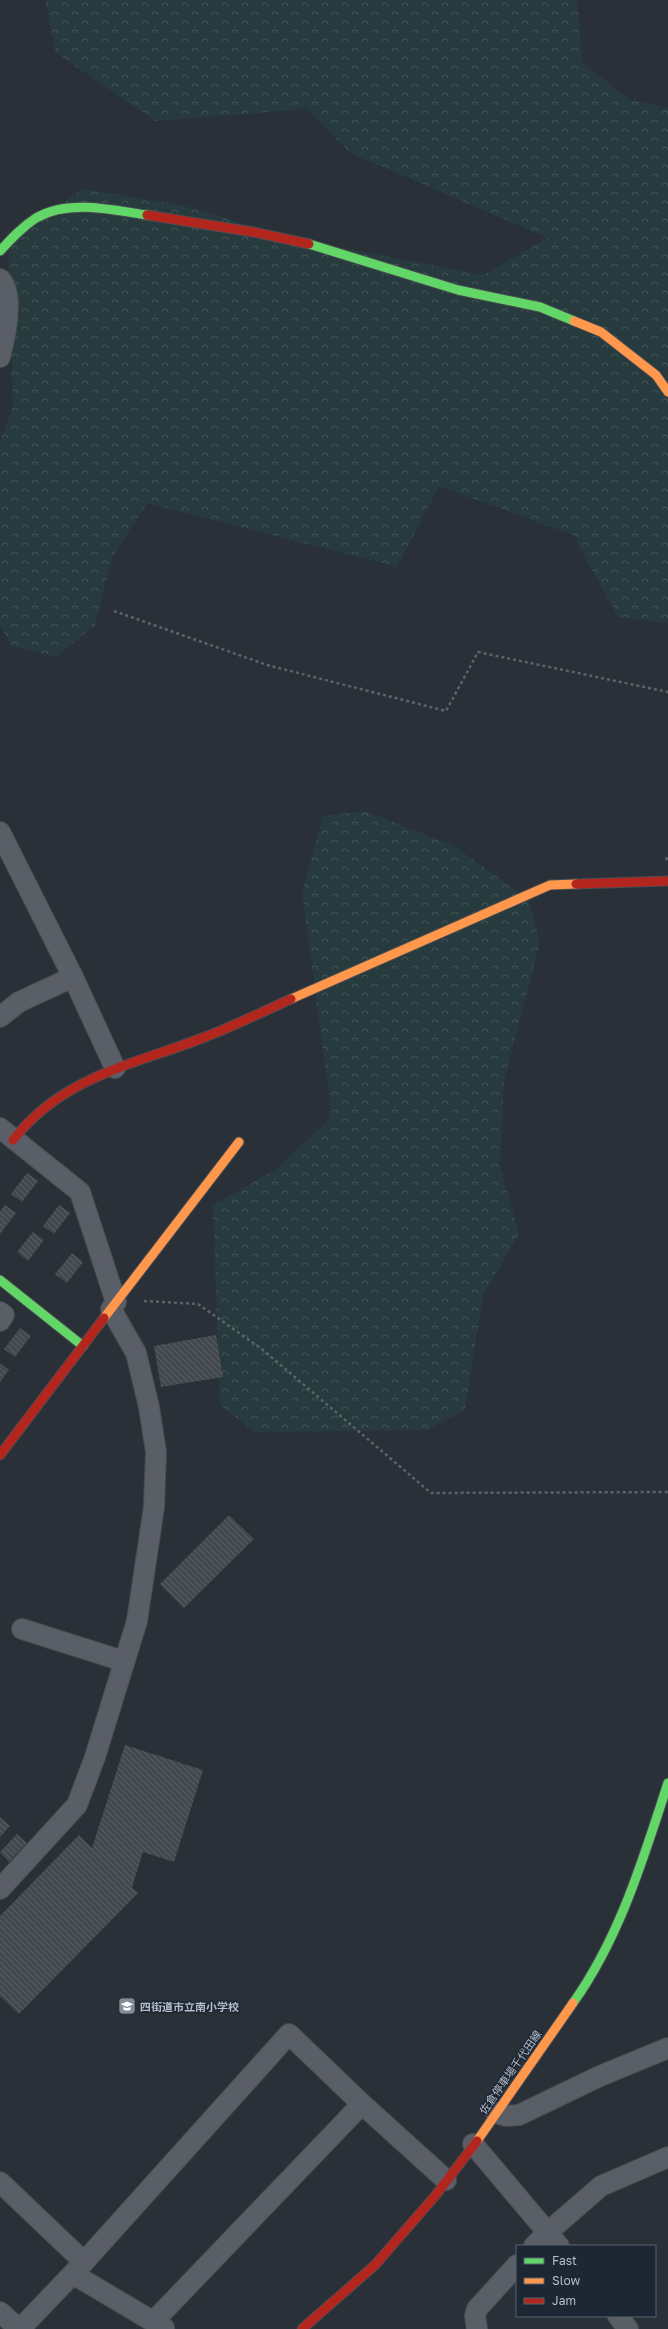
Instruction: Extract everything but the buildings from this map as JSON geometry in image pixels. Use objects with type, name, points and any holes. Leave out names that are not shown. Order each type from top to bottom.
[{"type":"street","points":[[0,251],[16,234],[37,218],[70,207],[120,211],[253,232],[312,245],[458,290],[540,307],[601,332],[656,375],[668,392]]},
{"type":"street","points":[[0,280],[7,293],[8,304],[6,337],[0,357]]},
{"type":"street","points":[[0,832],[72,977],[114,1068]]},
{"type":"street","points":[[0,1889],[77,1805],[95,1757],[123,1661],[137,1621],[154,1507],[156,1452],[149,1407],[136,1353],[114,1305],[80,1192],[6,1134],[27,1122],[64,1092],[114,1068],[206,1037],[550,885],[668,881]]},
{"type":"street","points":[[0,1017],[19,1002],[72,977]]},
{"type":"street","points":[[0,1455],[239,1142]]},
{"type":"street","points":[[0,1280],[83,1346]]},
{"type":"street","points":[[0,1312],[4,1315],[0,1321]]},
{"type":"street","points":[[22,1629],[123,1661]]},
{"type":"street","name":"佐倉停車場千代田線","points":[[302,2329],[374,2266],[408,2229],[496,2113],[594,1974],[607,1951],[629,1900],[668,1783]]},
{"type":"street","points":[[0,2312],[20,2329],[78,2268],[289,2034],[362,2104],[446,2180]]},
{"type":"street","points":[[496,2113],[506,2116],[519,2115],[600,2076],[668,2048]]},
{"type":"street","points":[[0,2182],[78,2268],[159,2326],[362,2104]]},
{"type":"street","points":[[473,2144],[547,2241],[601,2186],[668,2157]]},
{"type":"street","points":[[477,2329],[475,2316],[477,2309],[516,2266]]},
{"type":"street","points":[[619,2317],[628,2329]]},
{"type":"path","points":[[114,611],[267,665],[446,711],[478,652],[668,692]]},
{"type":"path","points":[[114,1305],[160,1300],[198,1304],[263,1350],[431,1493],[668,1492]]},
{"type":"green space","points":[[45,0],[577,0],[582,62],[628,99],[668,108],[668,623],[618,617],[573,535],[439,486],[397,567],[147,503],[112,558],[95,625],[56,657],[12,646],[0,625],[0,442],[13,407],[8,242],[83,189],[181,205],[301,240],[483,275],[548,238],[350,153],[308,109],[156,121],[56,53]]},
{"type":"green space","points":[[365,811],[454,846],[528,899],[540,942],[504,1081],[500,1166],[519,1235],[483,1295],[465,1410],[428,1430],[255,1432],[220,1405],[213,1205],[275,1170],[330,1119],[329,1094],[302,892],[323,816]]},
{"type":"traffic: fast","points":[[0,251],[21,229],[36,218],[49,212],[76,207],[105,209],[147,215]]},
{"type":"traffic: fast","points":[[309,244],[458,290],[540,307],[574,321]]},
{"type":"traffic: fast","points":[[0,1280],[83,1346]]},
{"type":"traffic: fast","points":[[573,2003],[590,1978],[629,1897],[668,1783]]},
{"type":"traffic: slow","points":[[574,321],[601,332],[656,375],[668,392]]},
{"type":"traffic: slow","points":[[291,999],[550,885],[576,884]]},
{"type":"traffic: slow","points":[[104,1318],[239,1142]]},
{"type":"traffic: slow","points":[[477,2141],[573,2003]]},
{"type":"traffic: jam","points":[[147,215],[253,232],[309,244]]},
{"type":"traffic: jam","points":[[576,884],[668,881]]},
{"type":"traffic: jam","points":[[13,1140],[33,1118],[54,1101],[77,1087],[126,1065],[216,1033],[291,999]]},
{"type":"traffic: jam","points":[[0,1455],[104,1318]]},
{"type":"traffic: jam","points":[[302,2329],[375,2265],[435,2196],[477,2141]]},
{"type":"place","name":"四街道市立南小学校","points":[[127,2006]]}]
